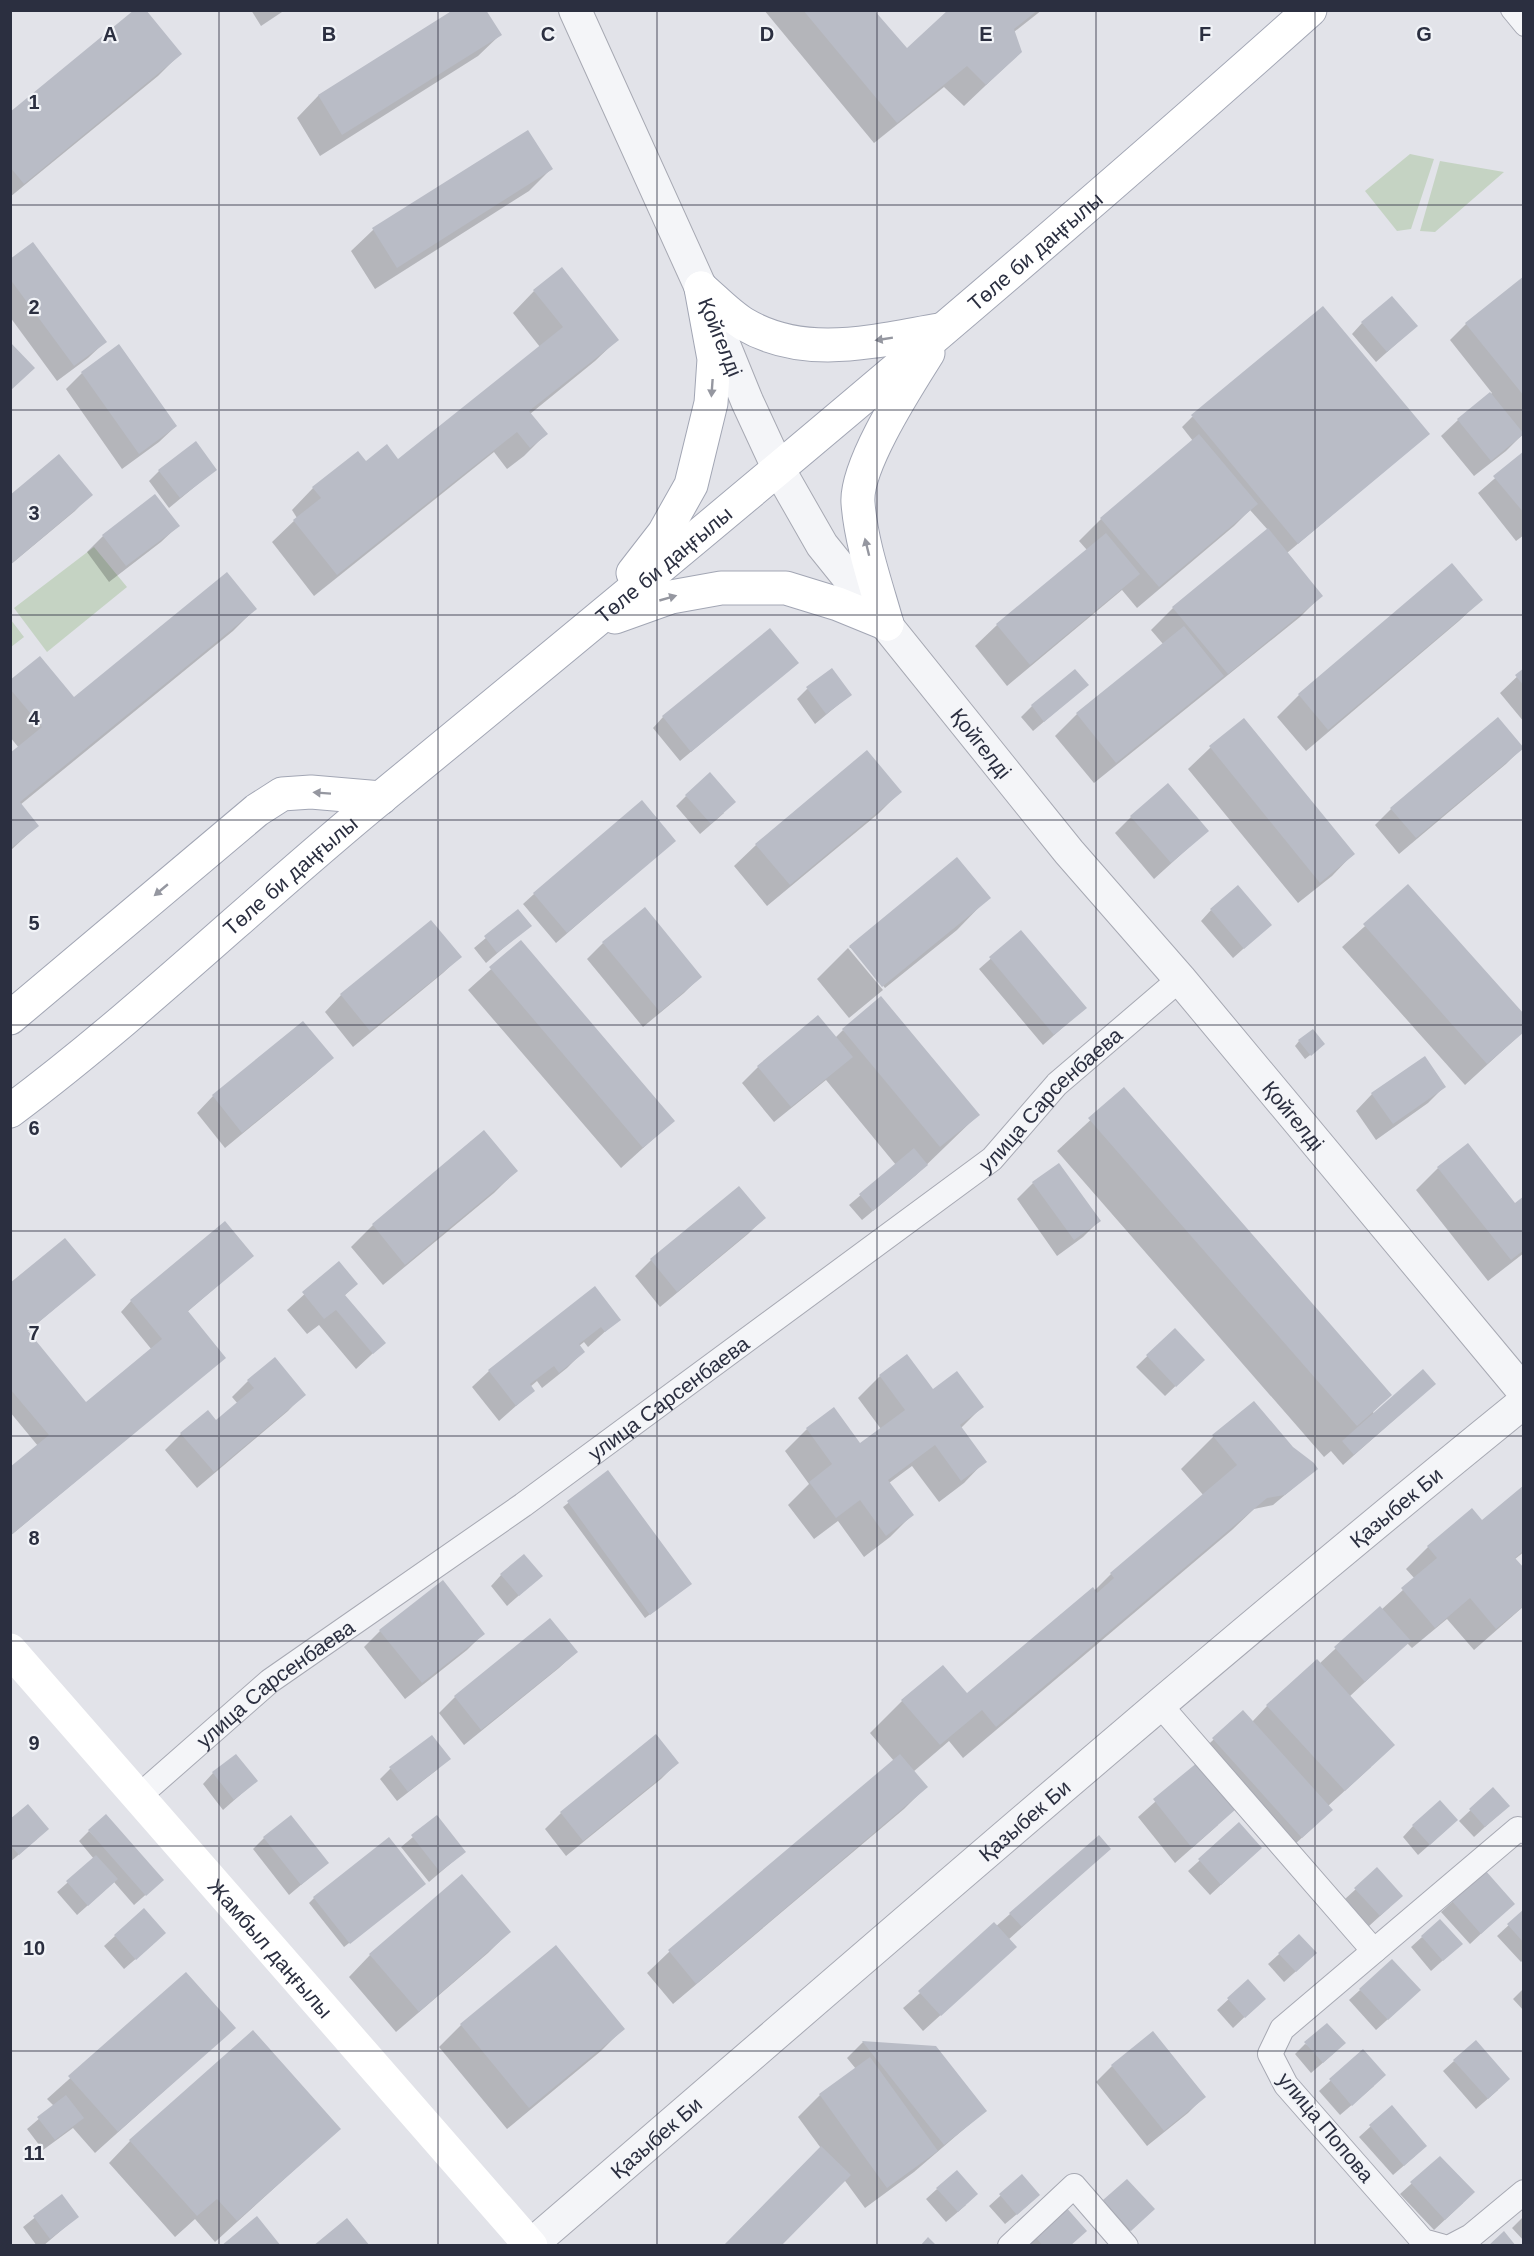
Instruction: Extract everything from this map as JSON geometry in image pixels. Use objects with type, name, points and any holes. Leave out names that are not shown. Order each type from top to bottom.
[{"type":"main road","name":"Төле би даңғылы","points":[[10,1112],[72,1065],[381,798],[739,503],[1182,125],[1310,10]]},
{"type":"main road","points":[[701,288],[743,324],[781,340],[816,346],[851,345],[942,329]]},
{"type":"main road","points":[[593,624],[664,533],[691,485],[711,403],[714,359],[701,288]]},
{"type":"main road","points":[[887,624],[857,501],[862,477],[880,436],[942,329]]},
{"type":"main road","points":[[593,624],[671,597],[721,588],[786,588],[838,603],[887,624]]},
{"type":"main road","points":[[10,1018],[256,810],[282,794],[311,792],[381,798]]},
{"type":"main road","points":[[10,1128],[72,1065]]},
{"type":"main road","name":"Жамбыл даңғылы","points":[[10,1650],[531,2245]]},
{"type":"street","name":"Қойгелді","points":[[575,10],[701,288],[747,401],[778,468],[822,545],[1070,852],[1180,979],[1524,1392]]},
{"type":"street","points":[[1510,10],[1524,27]]},
{"type":"street","name":"улица Сарсенбаева","points":[[139,1796],[270,1681],[523,1505],[992,1159],[1058,1084],[1180,979]]},
{"type":"street","name":"Қазыбек Би","points":[[531,2245],[1160,1705],[1382,1517],[1524,1402]]},
{"type":"street","points":[[1160,1705],[1374,1950]]},
{"type":"street","name":"улица Попова","points":[[1441,2246],[1424,2241],[1286,2085],[1270,2054],[1282,2029],[1518,1829],[1524,1831]]},
{"type":"street","points":[[1010,2246],[1074,2186],[1126,2246]]},
{"type":"street","points":[[1452,2246],[1471,2236],[1524,2192]]},
{"type":"green space","points":[[1410,154],[1434,159],[1411,229],[1397,231],[1365,191]]},
{"type":"green space","points":[[1440,161],[1504,172],[1435,232],[1420,231]]},
{"type":"green space","points":[[94,547],[127,587],[47,652],[14,608]]},
{"type":"green space","points":[[11,620],[24,637],[11,647]]},
{"type":"building","points":[[134,10],[146,10],[182,54],[24,184],[10,167],[10,112]]},
{"type":"building","points":[[453,10],[486,10],[502,35],[342,135],[318,95]]},
{"type":"building","points":[[803,10],[874,10],[907,48],[948,10],[1038,10],[1014,29],[1022,52],[986,85],[967,66],[897,123]]},
{"type":"building","points":[[528,130],[553,169],[397,268],[372,228]]},
{"type":"building","points":[[33,242],[107,342],[74,366],[10,279],[10,259]]},
{"type":"building","points":[[562,267],[619,340],[529,411],[548,434],[530,448],[517,432],[337,575],[293,520],[321,498],[312,487],[358,451],[366,461],[387,444],[398,459],[563,327],[533,290]]},
{"type":"building","points":[[1524,276],[1524,396],[1465,323]]},
{"type":"building","points":[[1392,296],[1418,326],[1387,352],[1361,322]]},
{"type":"building","points":[[1323,306],[1430,434],[1298,544],[1191,415]]},
{"type":"building","points":[[10,342],[35,368],[10,391]]},
{"type":"building","points":[[119,344],[177,426],[139,454],[81,372]]},
{"type":"building","points":[[1490,392],[1524,434],[1491,461],[1457,419]]},
{"type":"building","points":[[1199,434],[1258,504],[1159,587],[1100,518]]},
{"type":"building","points":[[196,441],[217,470],[180,498],[158,470]]},
{"type":"building","points":[[1524,451],[1524,513],[1493,476]]},
{"type":"building","points":[[59,454],[93,495],[10,565],[10,495]]},
{"type":"building","points":[[155,494],[180,526],[126,566],[102,535]]},
{"type":"building","points":[[1268,528],[1323,596],[1228,674],[1172,607]]},
{"type":"building","points":[[1106,533],[1140,574],[1030,665],[996,624]]},
{"type":"building","points":[[1452,563],[1483,600],[1328,730],[1298,694]]},
{"type":"building","points":[[227,572],[257,609],[20,802],[39,826],[10,849],[10,753],[42,727],[10,689],[10,680],[40,656],[74,697]]},
{"type":"building","points":[[1184,626],[1224,676],[1116,763],[1076,713]]},
{"type":"building","points":[[770,628],[799,663],[691,752],[662,716]]},
{"type":"building","points":[[832,668],[852,695],[826,714],[806,687]]},
{"type":"building","points":[[1524,668],[1524,686],[1515,675]]},
{"type":"building","points":[[1075,669],[1089,685],[1044,722],[1031,705]]},
{"type":"building","points":[[1498,717],[1524,748],[1416,838],[1390,808]]},
{"type":"building","points":[[1244,718],[1355,854],[1320,883],[1209,746]]},
{"type":"building","points":[[867,750],[902,792],[790,885],[755,844]]},
{"type":"building","points":[[710,772],[736,802],[711,824],[685,795]]},
{"type":"building","points":[[1168,783],[1209,831],[1171,863],[1130,816]]},
{"type":"building","points":[[642,800],[676,841],[567,933],[533,893]]},
{"type":"building","points":[[957,857],[991,898],[882,987],[849,946]]},
{"type":"building","points":[[1408,884],[1524,1014],[1524,1032],[1487,1064],[1363,924]]},
{"type":"building","points":[[1238,885],[1272,925],[1244,949],[1210,909]]},
{"type":"building","points":[[645,907],[702,977],[660,1012],[602,942]]},
{"type":"building","points":[[518,909],[532,926],[497,953],[484,936]]},
{"type":"building","points":[[431,920],[462,957],[370,1031],[340,994]]},
{"type":"building","points":[[1021,930],[1087,1008],[1054,1035],[989,957]]},
{"type":"building","points":[[521,940],[675,1121],[643,1148],[489,967]]},
{"type":"building","points":[[881,996],[980,1115],[940,1147],[842,1029]]},
{"type":"building","points":[[818,1015],[853,1057],[791,1107],[757,1066]]},
{"type":"building","points":[[303,1021],[334,1058],[242,1133],[212,1095]]},
{"type":"building","points":[[1313,1029],[1325,1044],[1311,1056],[1298,1040]]},
{"type":"building","points":[[1425,1056],[1446,1087],[1393,1124],[1371,1093]]},
{"type":"building","points":[[1124,1087],[1392,1395],[1357,1426],[1088,1118]]},
{"type":"building","points":[[484,1130],[518,1171],[405,1265],[372,1224]]},
{"type":"building","points":[[1468,1143],[1515,1203],[1524,1196],[1524,1250],[1511,1260],[1437,1167]]},
{"type":"building","points":[[914,1148],[928,1165],[873,1211],[859,1194]]},
{"type":"building","points":[[1059,1163],[1101,1221],[1074,1240],[1032,1182]]},
{"type":"building","points":[[739,1186],[766,1218],[677,1292],[650,1259]]},
{"type":"building","points":[[225,1221],[254,1256],[188,1311],[226,1358],[10,1536],[10,1467],[49,1435],[10,1389],[10,1283],[65,1238],[96,1275],[28,1331],[86,1402],[162,1339],[130,1300]]},
{"type":"building","points":[[339,1261],[358,1284],[345,1295],[386,1343],[373,1354],[336,1310],[324,1319],[302,1292]]},
{"type":"building","points":[[595,1286],[621,1320],[605,1332],[601,1327],[579,1344],[585,1352],[559,1373],[554,1366],[530,1384],[535,1391],[516,1406],[488,1370]]},
{"type":"building","points":[[1175,1328],[1205,1360],[1176,1387],[1146,1355]]},
{"type":"building","points":[[907,1354],[933,1389],[957,1371],[984,1407],[960,1425],[987,1462],[961,1481],[935,1445],[888,1480],[914,1515],[886,1536],[860,1500],[836,1518],[809,1482],[832,1464],[806,1428],[834,1407],[860,1443],[905,1410],[879,1375]]},
{"type":"building","points":[[275,1357],[306,1395],[214,1472],[180,1433],[208,1410],[216,1420],[254,1388],[247,1380]]},
{"type":"building","points":[[1423,1369],[1436,1384],[1354,1455],[1342,1441]]},
{"type":"building","points":[[1254,1401],[1293,1447],[1314,1463],[1318,1469],[1285,1495],[1267,1498],[996,1727],[982,1710],[940,1745],[901,1700],[943,1665],[967,1693],[1093,1587],[1097,1593],[1114,1578],[1110,1573],[1237,1465],[1212,1435]]},
{"type":"building","points":[[608,1470],[692,1584],[650,1615],[567,1501]]},
{"type":"building","points":[[1524,1485],[1524,1550],[1515,1558],[1524,1568],[1524,1606],[1496,1629],[1470,1598],[1435,1628],[1401,1588],[1437,1558],[1427,1546],[1472,1508],[1482,1520]]},
{"type":"building","points":[[524,1554],[543,1576],[519,1596],[500,1574]]},
{"type":"building","points":[[443,1580],[485,1634],[422,1683],[379,1630]]},
{"type":"building","points":[[1380,1606],[1411,1641],[1365,1682],[1334,1647]]},
{"type":"building","points":[[550,1618],[578,1652],[481,1730],[454,1696]]},
{"type":"building","points":[[1317,1659],[1395,1745],[1345,1791],[1266,1705]]},
{"type":"building","points":[[1243,1710],[1333,1810],[1302,1838],[1212,1738]]},
{"type":"building","points":[[656,1734],[679,1763],[583,1841],[560,1812]]},
{"type":"building","points":[[432,1735],[451,1759],[408,1792],[389,1767]]},
{"type":"building","points":[[236,1754],[258,1781],[234,1800],[212,1772]]},
{"type":"building","points":[[900,1754],[928,1787],[696,1984],[668,1950]]},
{"type":"building","points":[[1198,1762],[1236,1809],[1192,1848],[1153,1799]]},
{"type":"building","points":[[1493,1787],[1510,1806],[1485,1827],[1469,1809]]},
{"type":"building","points":[[1440,1800],[1458,1820],[1430,1845],[1412,1825]]},
{"type":"building","points":[[28,1804],[49,1829],[19,1855],[10,1845],[10,1819]]},
{"type":"building","points":[[106,1814],[164,1880],[146,1896],[88,1830]]},
{"type":"building","points":[[291,1815],[329,1863],[301,1885],[263,1837]]},
{"type":"building","points":[[437,1815],[466,1852],[440,1872],[411,1835]]},
{"type":"building","points":[[1239,1822],[1262,1848],[1221,1885],[1198,1859]]},
{"type":"building","points":[[1099,1835],[1111,1849],[1022,1927],[1009,1913]]},
{"type":"building","points":[[389,1837],[426,1884],[350,1944],[313,1897]]},
{"type":"building","points":[[96,1855],[118,1879],[88,1906],[66,1881]]},
{"type":"building","points":[[1377,1867],[1403,1896],[1380,1916],[1354,1888]]},
{"type":"building","points":[[1485,1870],[1515,1904],[1481,1934],[1451,1900]]},
{"type":"building","points":[[462,1874],[511,1932],[419,2012],[369,1954]]},
{"type":"building","points":[[144,1908],[166,1933],[136,1960],[114,1935]]},
{"type":"building","points":[[1524,1909],[1524,1943],[1507,1924]]},
{"type":"building","points":[[1440,1919],[1463,1944],[1443,1961],[1421,1936]]},
{"type":"building","points":[[994,1922],[1017,1947],[941,2016],[918,1991]]},
{"type":"building","points":[[1299,1934],[1317,1953],[1296,1972],[1278,1953]]},
{"type":"building","points":[[556,1945],[625,2029],[529,2108],[460,2024]]},
{"type":"building","points":[[1392,1959],[1421,1990],[1388,2020],[1359,1989]]},
{"type":"building","points":[[186,1972],[236,2028],[118,2132],[68,2076]]},
{"type":"building","points":[[1248,1979],[1266,1999],[1245,2018],[1227,1998]]},
{"type":"building","points":[[1327,2023],[1346,2043],[1323,2063],[1304,2042]]},
{"type":"building","points":[[253,2030],[341,2129],[237,2221],[217,2199],[197,2216],[129,2140]]},
{"type":"building","points":[[1153,2031],[1206,2097],[1164,2131],[1111,2065]]},
{"type":"building","points":[[1476,2040],[1510,2079],[1488,2099],[1453,2060]]},
{"type":"building","points":[[862,2041],[936,2046],[987,2111],[944,2145]]},
{"type":"building","points":[[1363,2049],[1386,2075],[1352,2106],[1329,2079]]},
{"type":"building","points":[[870,2057],[938,2151],[887,2188],[819,2094]]},
{"type":"building","points":[[66,2095],[84,2118],[55,2140],[37,2117]]},
{"type":"building","points":[[1392,2105],[1427,2146],[1404,2166],[1369,2125]]},
{"type":"building","points":[[821,2146],[851,2175],[781,2246],[723,2246]]},
{"type":"building","points":[[1440,2156],[1475,2192],[1445,2220],[1410,2182]]},
{"type":"building","points":[[957,2170],[978,2194],[958,2212],[936,2188]]},
{"type":"building","points":[[1022,2174],[1040,2195],[1017,2215],[999,2194]]},
{"type":"building","points":[[1127,2179],[1155,2209],[1131,2231],[1103,2200]]},
{"type":"building","points":[[62,2194],[79,2217],[50,2239],[33,2216]]},
{"type":"building","points":[[1065,2206],[1087,2231],[1070,2246],[1043,2246],[1033,2234]]},
{"type":"building","points":[[257,2216],[281,2246],[221,2246]]},
{"type":"building","points":[[347,2218],[370,2246],[313,2246]]},
{"type":"building","points":[[1504,2231],[1516,2246],[1488,2246]]},
{"type":"building","points":[[928,2237],[937,2246],[920,2246]]}]
